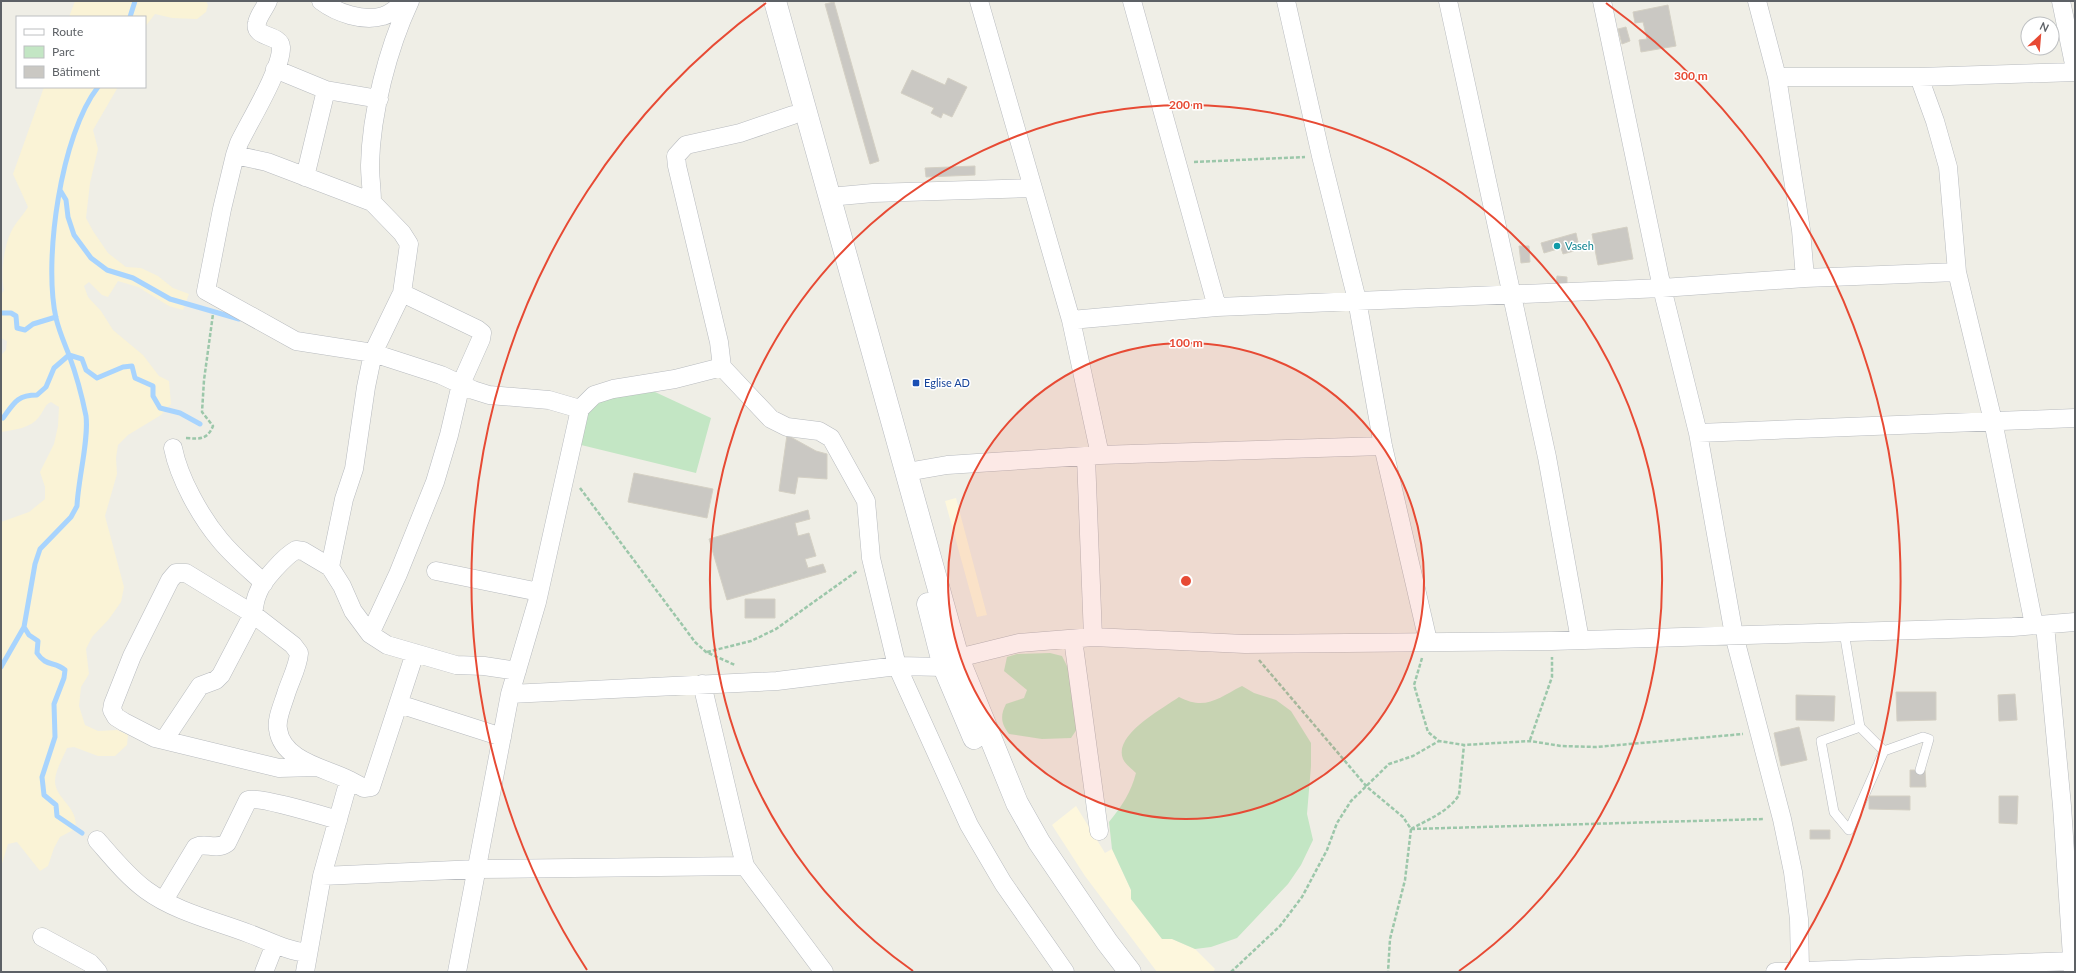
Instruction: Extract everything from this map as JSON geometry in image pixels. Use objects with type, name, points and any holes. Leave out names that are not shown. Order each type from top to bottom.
[{"type":"street","points":[[268,1],[257,23],[259,32],[278,41],[281,46],[276,69],[239,143],[235,155],[222,209],[206,291],[296,341],[373,353],[403,362],[489,395],[549,400],[580,409]]},
{"type":"street","points":[[321,1],[347,14],[366,19],[384,16],[402,2]]},
{"type":"street","points":[[762,1],[902,505],[951,662],[993,784],[1027,851],[1113,972]]},
{"type":"street","points":[[775,1],[907,472],[951,662],[1017,803],[1039,842],[1107,942],[1130,972]]},
{"type":"street","points":[[979,1],[1071,320],[1093,456],[1093,637]]},
{"type":"street","points":[[1132,1],[1217,307]]},
{"type":"street","points":[[1286,1],[1321,156],[1357,300],[1383,446],[1428,641]]},
{"type":"street","points":[[1448,1],[1547,457],[1580,640]]},
{"type":"street","points":[[1602,1],[1662,288],[1698,433],[1734,635],[1782,819],[1793,872],[1799,919],[1800,971]]},
{"type":"street","points":[[1757,1],[1776,77],[1801,230],[1805,278]]},
{"type":"street","points":[[1776,77],[1919,77],[2075,70],[2061,1]]},
{"type":"street","points":[[372,202],[370,164],[379,99],[400,23],[402,2]]},
{"type":"street","points":[[276,69],[326,90],[379,99]]},
{"type":"street","points":[[1775,972],[2073,966],[2069,806],[2040,625],[1957,272],[1948,167],[1935,121],[1919,77]]},
{"type":"street","points":[[305,176],[326,90]]},
{"type":"street","points":[[793,115],[740,133],[686,145],[676,156],[677,166],[719,342],[722,367],[771,419],[787,427],[819,431],[832,438],[866,500],[871,558],[897,666],[969,825],[1003,884],[1065,972]]},
{"type":"street","points":[[235,155],[268,162],[372,202],[402,232],[410,244],[402,293],[373,353],[366,387],[354,469],[344,499],[330,567]]},
{"type":"street","points":[[829,197],[873,193],[1032,188]]},
{"type":"street","points":[[1071,320],[1217,307],[1511,293],[1662,288],[1805,278],[1957,272]]},
{"type":"street","points":[[370,634],[398,574],[435,482],[449,435],[461,384],[481,339],[482,333],[477,329],[402,293]]},
{"type":"street","points":[[457,972],[510,694],[539,592],[580,409],[594,395],[612,389],[675,379],[722,367]]},
{"type":"street","points":[[1698,433],[2075,418]]},
{"type":"street","points":[[907,472],[947,465],[1093,456],[1383,446]]},
{"type":"street","points":[[173,448],[176,459],[197,508],[220,540],[264,583]]},
{"type":"street","points":[[164,740],[200,686],[216,680],[221,675],[253,614],[258,592],[290,553],[296,550],[303,550],[330,567],[342,586],[353,611],[370,634],[387,645],[456,665],[484,666],[517,671]]},
{"type":"street","points":[[436,571],[539,592]]},
{"type":"street","points":[[316,767],[279,768],[164,740],[116,717],[112,710],[112,704],[132,656],[170,580],[176,573],[186,573],[253,614],[292,645],[299,653],[298,663],[282,707],[277,728],[280,739],[289,751],[316,767],[349,780],[364,788],[371,787],[415,653]]},
{"type":"street","points":[[510,694],[777,681],[897,666],[951,662],[1020,643],[1093,637],[1246,644],[1428,641],[1552,641],[2040,625],[2075,622]]},
{"type":"street","points":[[1073,639],[1099,831]]},
{"type":"street","points":[[702,684],[745,866],[824,972]]},
{"type":"street","points":[[399,704],[502,737]]},
{"type":"street","points":[[305,972],[322,876],[349,780]]},
{"type":"street","points":[[164,900],[196,846],[199,845],[215,848],[227,843],[248,800],[252,798],[338,820]]},
{"type":"street","points":[[97,840],[119,865],[146,890],[164,900],[183,909],[296,952],[308,953]]},
{"type":"street","points":[[322,876],[477,869],[745,866]]},
{"type":"street","points":[[42,937],[90,963],[98,972]]},
{"type":"street","points":[[264,972],[275,944]]},
{"type":"lane","points":[[1844,632],[1860,727],[1884,751]]},
{"type":"lane","points":[[1860,727],[1821,741],[1834,812],[1849,830],[1884,751],[1923,737],[1928,740],[1920,770]]},
{"type":"path","points":[[1177,162],[1321,156]]},
{"type":"path","points":[[173,448],[183,438],[202,439],[210,435],[213,426],[202,412],[204,380],[213,318],[211,303],[206,291]]},
{"type":"path","points":[[569,460],[580,490],[695,642],[706,652],[742,668]]},
{"type":"path","points":[[706,652],[751,641],[776,629],[852,575],[871,558]]},
{"type":"path","points":[[1428,641],[1414,685],[1428,732],[1439,741],[1464,745],[1530,741],[1560,746],[1596,747],[1760,732]]},
{"type":"path","points":[[1530,741],[1552,677],[1552,641]]},
{"type":"path","points":[[1246,644],[1367,787],[1403,817],[1411,829],[1405,880],[1390,939],[1388,972]]},
{"type":"path","points":[[1231,972],[1280,926],[1302,897],[1327,850],[1337,823],[1351,801],[1389,764],[1413,756],[1439,741]]},
{"type":"path","points":[[1411,829],[1449,808],[1459,795],[1464,745]]},
{"type":"path","points":[[1411,829],[1782,819]]},
{"type":"shaded area","points":[[956,498],[987,615],[977,617],[945,501]]},
{"type":"shaded area","points":[[1076,806],[1105,853],[1112,849],[1131,890],[1131,899],[1162,939],[1172,939],[1195,949],[1215,969],[1213,972],[1157,972],[1085,876],[1052,825]]},
{"type":"green space","points":[[640,385],[711,418],[696,473],[573,443],[580,409]]},
{"type":"green space","points":[[1050,653],[1062,656],[1069,670],[1077,729],[1071,738],[1042,739],[1009,734],[1002,719],[1004,708],[1006,704],[1024,698],[1027,690],[1004,671],[1007,657],[1017,654]]},
{"type":"green space","points":[[1242,686],[1254,693],[1276,700],[1291,711],[1311,743],[1311,766],[1307,814],[1313,840],[1301,865],[1288,884],[1237,938],[1211,947],[1195,949],[1172,939],[1162,939],[1131,899],[1131,890],[1112,849],[1109,822],[1126,799],[1136,773],[1124,761],[1122,750],[1125,741],[1132,732],[1151,716],[1179,697],[1188,701],[1204,703],[1219,698]]},
{"type":"sand","points":[[75,1],[206,1],[208,5],[206,12],[197,19],[172,18],[155,14],[146,26],[146,16],[69,16]]},
{"type":"sand","points":[[44,88],[117,88],[93,130],[98,149],[90,183],[86,218],[108,253],[126,267],[141,268],[158,276],[173,288],[189,294],[183,310],[169,306],[138,287],[118,281],[108,297],[102,295],[89,282],[84,286],[88,297],[101,311],[113,330],[143,355],[159,376],[169,381],[171,404],[161,415],[128,435],[118,445],[116,458],[117,474],[105,516],[124,587],[121,602],[109,619],[92,637],[86,649],[89,674],[81,687],[79,706],[85,725],[98,731],[117,730],[128,735],[127,745],[115,756],[98,756],[74,747],[67,748],[55,777],[55,781],[59,793],[74,815],[76,822],[75,829],[60,837],[54,848],[48,866],[40,871],[17,842],[8,844],[1,867],[1,522],[29,512],[45,499],[45,487],[40,472],[54,444],[58,426],[59,407],[51,402],[32,424],[22,428],[1,432],[1,355],[6,350],[7,341],[1,338],[1,295],[4,290],[2,275],[5,250],[13,228],[28,207],[13,174]]},
{"type":"building","points":[[834,2],[879,161],[870,164],[825,4]]},
{"type":"building","points":[[1668,5],[1676,46],[1641,52],[1639,40],[1647,39],[1643,22],[1635,23],[1633,12]]},
{"type":"building","points":[[1626,27],[1630,41],[1622,44],[1618,29]]},
{"type":"building","points":[[912,70],[945,85],[948,78],[967,87],[952,117],[943,113],[941,118],[931,113],[934,108],[901,93]]},
{"type":"building","points":[[975,166],[975,175],[926,177],[925,168]]},
{"type":"building","points":[[1627,227],[1633,259],[1598,265],[1592,234]]},
{"type":"building","name":"Vaseh","points":[[1576,233],[1578,242],[1572,244],[1574,251],[1563,254],[1561,248],[1544,253],[1541,243]]},
{"type":"building","points":[[1519,246],[1529,246],[1530,262],[1521,263]]},
{"type":"building","name":"Vaseh","points":[[1557,276],[1567,277],[1567,284],[1556,284]]},
{"type":"building","points":[[787,435],[816,451],[827,454],[827,479],[798,477],[795,494],[779,491]]},
{"type":"building","points":[[634,473],[713,489],[707,518],[628,502]]},
{"type":"building","points":[[808,510],[810,519],[795,523],[798,536],[809,533],[816,556],[805,559],[808,568],[823,564],[826,572],[727,600],[709,539]]},
{"type":"building","points":[[745,599],[775,599],[775,618],[745,618]]},
{"type":"building","points":[[1896,692],[1936,692],[1936,720],[1897,721]]},
{"type":"building","points":[[2015,694],[2017,720],[1999,721],[1998,695]]},
{"type":"building","points":[[1796,695],[1835,696],[1834,721],[1796,720]]},
{"type":"building","points":[[1799,727],[1807,760],[1781,766],[1774,733]]},
{"type":"building","points":[[1910,770],[1925,770],[1926,787],[1910,787]]},
{"type":"building","points":[[1869,796],[1910,796],[1910,810],[1869,809]]},
{"type":"building","points":[[1999,796],[2018,796],[2017,824],[1999,823]]},
{"type":"building","points":[[1810,830],[1830,830],[1830,839],[1810,839]]},
{"type":"waterway","points":[[130,16],[135,1]]},
{"type":"waterway","points":[[1,667],[24,627],[35,564],[40,549],[71,517],[77,506],[87,425],[81,393],[56,318],[52,264],[58,198],[65,165],[74,135],[85,108],[97,88]]},
{"type":"waterway","points":[[60,190],[66,200],[68,217],[74,235],[91,258],[107,270],[133,278],[170,299],[239,319]]},
{"type":"waterway","points":[[1,313],[11,313],[16,316],[17,328],[25,330],[33,324],[56,317]]},
{"type":"waterway","points":[[3,418],[20,398],[30,395],[37,395],[46,387],[54,368],[69,355],[82,359],[86,370],[97,378],[123,367],[132,366],[135,378],[153,386],[153,396],[160,408],[180,413],[200,424]]},
{"type":"waterway","points":[[24,627],[29,635],[38,641],[37,653],[40,657],[47,662],[65,670],[64,678],[54,704],[55,737],[42,777],[44,795],[56,805],[57,816],[82,833]]},
{"type":"place","name":"Vaseh","points":[[1557,246]]},
{"type":"place","name":"Eglise AD","points":[[916,383]]}]
